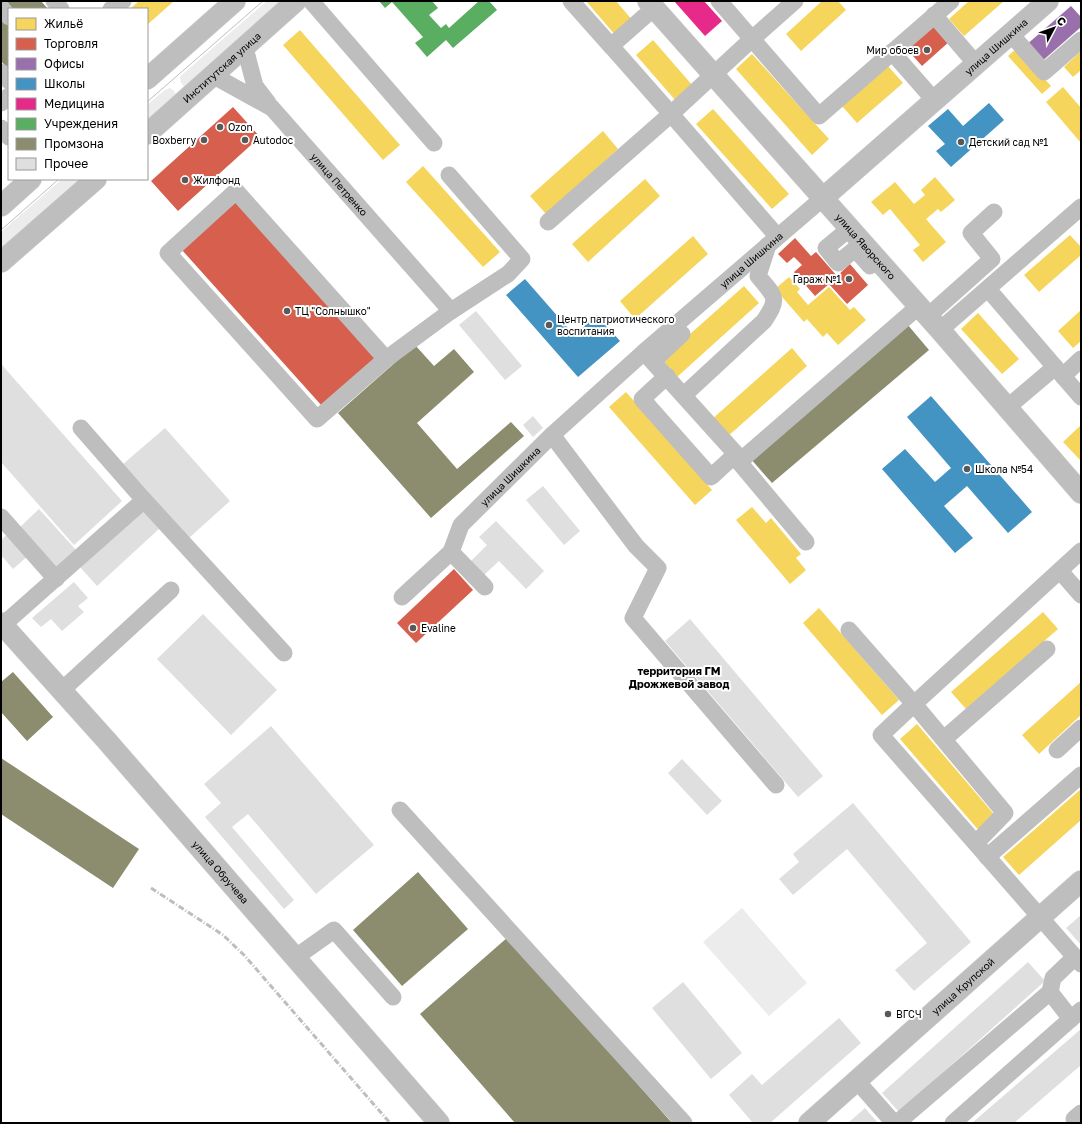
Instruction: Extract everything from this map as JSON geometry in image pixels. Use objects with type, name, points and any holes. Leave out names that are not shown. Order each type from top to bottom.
[{"type":"main road","points":[[148,78],[235,1]]},
{"type":"main road","name":"Институтская улица","points":[[148,133],[214,76],[296,1]]},
{"type":"main road","name":"улица Шишкина","points":[[823,198],[976,64],[1040,3]]},
{"type":"main road","name":"улица Яворского","points":[[651,5],[929,317],[1081,493]]},
{"type":"main road","points":[[1,206],[30,180]]},
{"type":"main road","points":[[1,262],[95,180]]},
{"type":"main road","name":"улица Обручева","points":[[2,624],[62,690],[296,957],[439,1123]]},
{"type":"main road","name":"улица Крупской","points":[[809,1123],[1081,881]]},
{"type":"street","points":[[112,8],[123,1]]},
{"type":"street","points":[[311,1],[434,143]]},
{"type":"street","points":[[571,1],[671,114],[773,241],[758,276]]},
{"type":"street","points":[[719,1],[820,116],[951,1]]},
{"type":"street","points":[[548,222],[671,114],[795,1]]},
{"type":"street","points":[[611,46],[651,5]]},
{"type":"street","points":[[1,7],[8,16]]},
{"type":"street","points":[[934,15],[976,64]]},
{"type":"street","points":[[1010,33],[1044,72],[1081,40]]},
{"type":"street","points":[[244,48],[256,86],[272,108]]},
{"type":"street","points":[[892,52],[934,100]]},
{"type":"street","points":[[1,72],[8,80]]},
{"type":"street","name":"улица Петренко","points":[[214,76],[272,108],[451,310]]},
{"type":"street","points":[[1,128],[8,137]]},
{"type":"street","points":[[386,359],[236,191],[168,253],[317,419],[386,359],[451,310],[504,278],[522,259],[449,175]]},
{"type":"street","name":"улица Шишкина","points":[[451,552],[460,525],[552,435],[648,356],[773,241],[823,198]]},
{"type":"street","points":[[929,317],[988,290],[1081,207]]},
{"type":"street","points":[[666,376],[642,399],[711,477],[929,317],[992,259],[971,233],[994,212]]},
{"type":"street","points":[[849,229],[826,248],[838,263],[855,249],[876,273],[884,267]]},
{"type":"street","points":[[758,276],[743,278],[648,356],[684,395],[806,542]]},
{"type":"street","points":[[684,395],[764,321],[772,309],[775,303],[774,296],[758,276]]},
{"type":"street","points":[[988,290],[1081,397]]},
{"type":"street","points":[[1008,407],[1059,371],[1081,359]]},
{"type":"street","points":[[81,428],[144,500],[284,653]]},
{"type":"street","points":[[552,435],[636,546],[658,568],[633,618],[776,784]]},
{"type":"street","points":[[2,624],[56,579],[144,500]]},
{"type":"street","points":[[1,517],[56,579]]},
{"type":"street","points":[[897,1123],[1050,992],[1053,978],[1078,961],[881,735],[1081,551]]},
{"type":"street","points":[[402,597],[451,552],[485,588]]},
{"type":"street","points":[[1060,571],[1081,595]]},
{"type":"street","points":[[62,690],[171,590]]},
{"type":"street","points":[[849,630],[914,704],[1005,813],[976,843]]},
{"type":"street","points":[[944,740],[1047,649]]},
{"type":"street","points":[[1057,750],[1081,728]]},
{"type":"street","points":[[987,857],[1081,775]]},
{"type":"street","points":[[400,810],[684,1123]]},
{"type":"street","points":[[296,957],[334,930],[393,996]]},
{"type":"street","points":[[953,1123],[1076,1015],[1050,992]]},
{"type":"street","points":[[857,1081],[894,1123]]},
{"type":"shaded area","points":[[267,1],[293,1],[186,88],[183,86],[180,77]]},
{"type":"shaded area","points":[[170,88],[177,96],[148,125],[148,104],[165,90]]},
{"type":"shaded area","points":[[61,180],[84,180],[1,252],[1,232]]},
{"type":"shaded area","points":[[742,908],[807,983],[769,1016],[703,942]]},
{"type":"building: Жильё","points":[[139,1],[174,1],[148,24],[148,8],[131,8]]},
{"type":"building: Жильё","points":[[586,1],[616,1],[633,21],[616,36]]},
{"type":"building: Жильё","points":[[822,1],[838,1],[846,10],[801,51],[786,34]]},
{"type":"building: Жильё","points":[[969,1],[1004,1],[964,36],[949,19]]},
{"type":"building: Жильё","points":[[300,30],[400,145],[383,160],[283,45]]},
{"type":"building: Жильё","points":[[653,40],[693,86],[676,101],[636,55]]},
{"type":"building: Жильё","points":[[1017,48],[1051,86],[1042,94],[1008,56]]},
{"type":"building: Жильё","points":[[1081,51],[1081,70],[1073,77],[1064,67]]},
{"type":"building: Жильё","points":[[752,54],[829,139],[812,155],[736,69]]},
{"type":"building: Жильё","points":[[888,66],[903,83],[857,123],[842,106]]},
{"type":"building: Жильё","points":[[1063,87],[1081,108],[1081,143],[1046,102]]},
{"type":"building: Жильё","points":[[713,109],[789,194],[772,209],[696,124]]},
{"type":"building: Жильё","points":[[603,131],[618,149],[546,214],[530,196]]},
{"type":"building: Жильё","points":[[423,166],[500,252],[483,267],[406,182]]},
{"type":"building: Жильё","points":[[935,177],[955,200],[941,212],[938,209],[926,219],[946,242],[923,262],[913,250],[920,245],[890,209],[883,215],[871,202],[895,182],[914,204],[925,195],[921,190]]},
{"type":"building: Жильё","points":[[645,179],[660,196],[588,262],[572,244]]},
{"type":"building: Жильё","points":[[1070,235],[1081,247],[1081,255],[1039,292],[1024,275]]},
{"type":"building: Жильё","points":[[693,236],[708,254],[635,319],[620,301]]},
{"type":"building: Жильё","points":[[789,277],[800,289],[797,292],[808,305],[829,287],[850,310],[854,307],[866,320],[838,345],[827,333],[823,337],[807,319],[804,322],[775,289]]},
{"type":"building: Жильё","points":[[744,286],[759,303],[677,377],[662,359]]},
{"type":"building: Жильё","points":[[1081,310],[1081,341],[1073,348],[1058,331]]},
{"type":"building: Жильё","points":[[978,313],[1019,359],[1002,374],[961,329]]},
{"type":"building: Жильё","points":[[792,348],[807,366],[727,437],[711,420]]},
{"type":"building: Жильё","points":[[626,392],[712,490],[695,505],[609,407]]},
{"type":"building: Жильё","points":[[1080,426],[1081,427],[1081,461],[1063,442]]},
{"type":"building: Жильё","points":[[752,507],[766,523],[771,518],[801,554],[796,558],[806,570],[790,584],[736,520]]},
{"type":"building: Жильё","points":[[819,608],[899,700],[882,715],[803,623]]},
{"type":"building: Жильё","points":[[1043,612],[1058,629],[966,709],[951,692]]},
{"type":"building: Жильё","points":[[1081,682],[1081,715],[1039,754],[1022,735]]},
{"type":"building: Жильё","points":[[917,724],[998,819],[981,833],[900,739]]},
{"type":"building: Жильё","points":[[1081,789],[1081,820],[1019,875],[1003,857]]},
{"type":"building: Торговля","points":[[935,23],[950,41],[922,66],[906,48]]},
{"type":"building: Торговля","points":[[233,107],[260,137],[178,211],[151,181]]},
{"type":"building: Торговля","points":[[237,201],[377,357],[322,406],[182,250]]},
{"type":"building: Торговля","points":[[795,238],[811,256],[816,252],[837,276],[850,264],[868,285],[847,304],[829,284],[815,296],[794,272],[802,265],[794,257],[787,263],[778,254]]},
{"type":"building: Торговля","points":[[454,569],[473,590],[416,643],[397,623]]},
{"type":"building: Офисы","points":[[1071,6],[1081,17],[1081,27],[1040,63],[1025,46]]},
{"type":"building: Школы","points":[[989,103],[1004,120],[951,167],[936,151],[945,144],[928,126],[948,109],[963,126]]},
{"type":"building: Школы","name":"Центр патриотического воспитания","points":[[525,279],[574,335],[597,315],[620,341],[578,377],[506,295]]},
{"type":"building: Школы","points":[[931,396],[1032,512],[1008,533],[967,486],[944,506],[973,538],[955,553],[882,469],[905,449],[935,482],[951,468],[907,417]]},
{"type":"building: Медицина","points":[[674,1],[704,1],[722,21],[705,36]]},
{"type":"building: Учреждения","points":[[379,1],[432,1],[438,8],[429,15],[441,28],[446,24],[449,28],[479,1],[489,1],[497,10],[453,48],[446,40],[427,57],[415,43],[423,37],[392,2],[385,8]]},
{"type":"building: Промзона","points":[[5,1],[41,1],[47,8],[11,8]]},
{"type":"building: Промзона","points":[[1,15],[8,23],[8,69],[1,61]]},
{"type":"building: Промзона","points":[[907,324],[929,350],[772,483],[750,458]]},
{"type":"building: Промзона","points":[[415,345],[434,366],[454,349],[474,372],[417,423],[457,469],[511,422],[524,436],[431,518],[338,413]]},
{"type":"building: Промзона","points":[[13,672],[53,717],[27,741],[1,712],[1,682]]},
{"type":"building: Промзона","points":[[1,758],[139,849],[113,888],[1,814]]},
{"type":"building: Промзона","points":[[418,872],[468,929],[402,986],[353,930]]},
{"type":"building: Промзона","points":[[508,937],[672,1123],[515,1123],[420,1014]]},
{"type":"building: Прочее","points":[[476,311],[522,366],[505,380],[459,325]]},
{"type":"building: Прочее","points":[[2,365],[122,501],[74,545],[1,462]]},
{"type":"building: Прочее","points":[[533,416],[543,428],[533,437],[523,425]]},
{"type":"building: Прочее","points":[[165,428],[230,501],[189,538],[123,464]]},
{"type":"building: Прочее","points":[[543,486],[580,531],[564,545],[526,500]]},
{"type":"building: Прочее","points":[[39,509],[76,550],[56,568],[20,527]]},
{"type":"building: Прочее","points":[[143,509],[160,528],[97,586],[80,567]]},
{"type":"building: Прочее","points":[[496,521],[544,571],[526,589],[499,561],[484,575],[471,561],[487,545],[479,537]]},
{"type":"building: Прочее","points":[[9,533],[29,555],[13,569],[1,555],[1,540]]},
{"type":"building: Прочее","points":[[74,582],[88,598],[78,606],[84,612],[62,631],[51,619],[41,627],[32,618]]},
{"type":"building: Прочее","points":[[203,614],[277,690],[231,735],[157,659]]},
{"type":"building: Прочее","points":[[690,619],[823,776],[798,797],[665,641]]},
{"type":"building: Прочее","points":[[271,726],[374,845],[316,894],[248,814],[232,827],[294,900],[284,909],[205,817],[221,803],[204,784]]},
{"type":"building: Прочее","points":[[682,759],[722,801],[707,815],[668,773]]},
{"type":"building: Прочее","points":[[853,803],[971,942],[914,991],[895,970],[927,943],[847,849],[793,895],[779,879],[799,862],[793,854]]},
{"type":"building: Прочее","points":[[1081,915],[1081,945],[1066,928]]},
{"type":"building: Прочее","points":[[1028,962],[1045,981],[899,1112],[882,1093]]},
{"type":"building: Прочее","points":[[683,982],[742,1053],[711,1079],[652,1008]]},
{"type":"building: Прочее","points":[[839,1018],[861,1043],[770,1123],[753,1123],[729,1095],[752,1074],[762,1085]]},
{"type":"building: Прочее","points":[[1081,1029],[1081,1065],[1014,1123],[972,1123]]},
{"type":"building: Прочее","points":[[865,1108],[878,1123],[848,1123]]},
{"type":"tram line","points":[[148,101],[263,1]]},
{"type":"tram line","points":[[1,230],[58,180]]},
{"type":"railway","points":[[151,888],[223,935],[244,955],[390,1123]]},
{"type":"place","name":"Мир обоев","points":[[927,50]]},
{"type":"place","name":"Ozon","points":[[220,127]]},
{"type":"place","name":"Boxberry","points":[[204,140]]},
{"type":"place","name":"Autodoc","points":[[245,140]]},
{"type":"place","name":"Детский сад №1","points":[[961,142]]},
{"type":"place","name":"Жилфонд","points":[[185,180]]},
{"type":"place","name":"Гараж №1","points":[[849,279]]},
{"type":"place","name":"ТЦ \"Солнышко\"","points":[[287,311]]},
{"type":"place","name":"Центр патриотического воспитания","points":[[549,325]]},
{"type":"place","name":"Школа №54","points":[[967,469]]},
{"type":"place","name":"Evaline","points":[[413,628]]},
{"type":"place","name":"ВГСЧ","points":[[888,1014]]},
{"type":"district","name":"территория ГМ Дрожжевой завод","points":[[679,676]]}]
